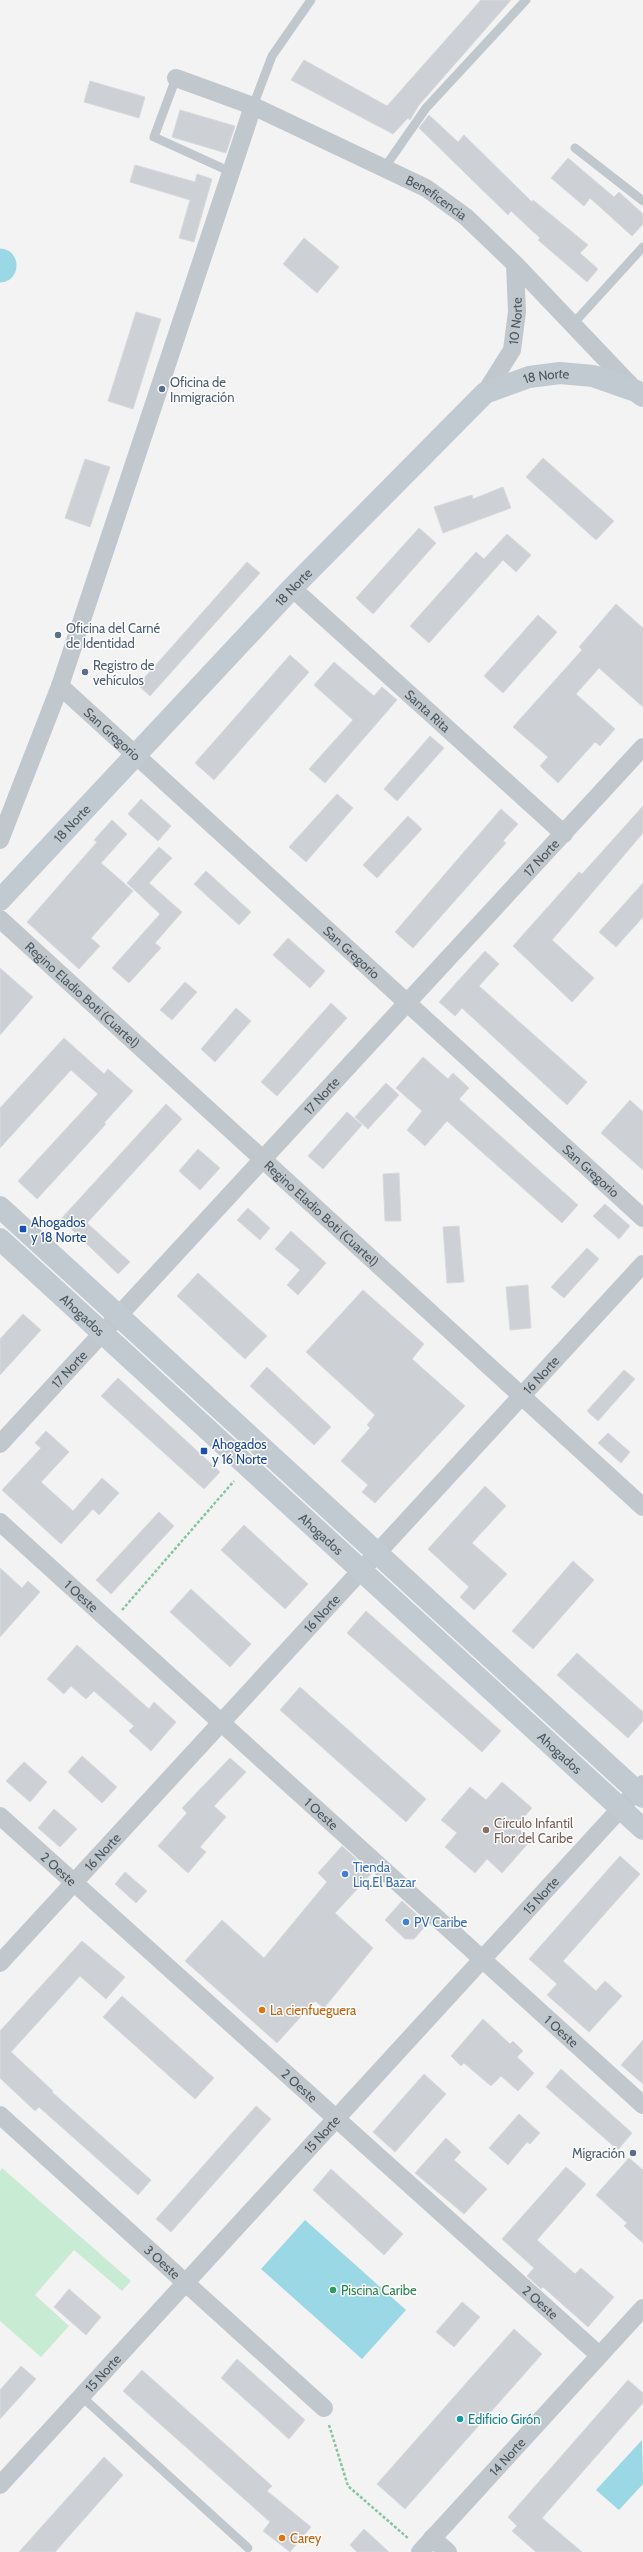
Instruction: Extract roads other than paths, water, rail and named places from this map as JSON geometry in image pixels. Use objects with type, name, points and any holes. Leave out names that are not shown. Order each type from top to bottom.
[{"type":"main road","name":"18 Norte","points":[[0,900],[292,588],[485,393],[529,377],[560,373],[593,376],[640,394]]},
{"type":"main road","name":"Ahogados","points":[[0,1207],[377,1554],[641,1790]]},
{"type":"main road","name":"Ahogados","points":[[0,1239],[643,1829]]},
{"type":"street","name":"Beneficencia","points":[[176,78],[253,106],[385,167],[426,188],[466,217],[515,264],[640,394]]},
{"type":"street","points":[[0,840],[60,686],[253,106]]},
{"type":"street","name":"10 Norte","points":[[485,393],[512,350],[517,312],[515,264]]},
{"type":"street","name":"Santa Rita","points":[[292,588],[564,834]]},
{"type":"street","name":"San Gregorio","points":[[60,686],[643,1218]]},
{"type":"street","name":"17 Norte","points":[[0,1444],[643,747]]},
{"type":"street","name":"Regino Eladio Boti (Cuartel)","points":[[0,919],[643,1507]]},
{"type":"street","name":"16 Norte","points":[[0,1963],[643,1264]]},
{"type":"street","name":"1 Oeste","points":[[0,1522],[643,2105]]},
{"type":"street","name":"15 Norte","points":[[0,2485],[620,1808],[641,1790]]},
{"type":"street","name":"2 Oeste","points":[[0,1816],[600,2355]]},
{"type":"street","name":"3 Oeste","points":[[0,2115],[324,2408]]},
{"type":"street","name":"14 Norte","points":[[425,2547],[643,2308]]},
{"type":"street","points":[[425,2547],[448,2552]]},
{"type":"lane","points":[[253,106],[272,56],[311,0]]},
{"type":"lane","points":[[385,167],[426,108],[526,0]]},
{"type":"lane","points":[[176,78],[154,137],[232,172]]},
{"type":"lane","points":[[575,148],[643,201]]},
{"type":"lane","points":[[572,325],[643,247]]},
{"type":"lane","points":[[81,2396],[248,2548]]},
{"type":"water","name":"Piscina Caribe","points":[[305,2220],[406,2310],[362,2359],[261,2269]]},
{"type":"water","points":[[642,2440],[643,2484],[619,2510],[596,2490]]},
{"type":"place","name":"Oficina de Inmigración","points":[[162,389]]},
{"type":"place","name":"Oficina del Carné de Identidad","points":[[58,635]]},
{"type":"place","name":"Registro de vehículos","points":[[85,672]]},
{"type":"place","name":"Ahogados y 18 Norte","points":[[23,1229]]},
{"type":"place","name":"Ahogados y 16 Norte","points":[[204,1451]]},
{"type":"place","name":"Círculo Infantil Flor del Caribe","points":[[486,1830]]},
{"type":"place","name":"Tienda Liq.El Bazar","points":[[345,1874]]},
{"type":"place","name":"PV Caribe","points":[[406,1922]]},
{"type":"place","name":"La cienfueguera","points":[[262,2010]]},
{"type":"place","name":"Migración","points":[[633,2153]]},
{"type":"place","name":"Piscina Caribe","points":[[333,2290]]},
{"type":"place","name":"Edificio Girón","points":[[460,2419]]},
{"type":"place","name":"Carey","points":[[282,2538]]}]
